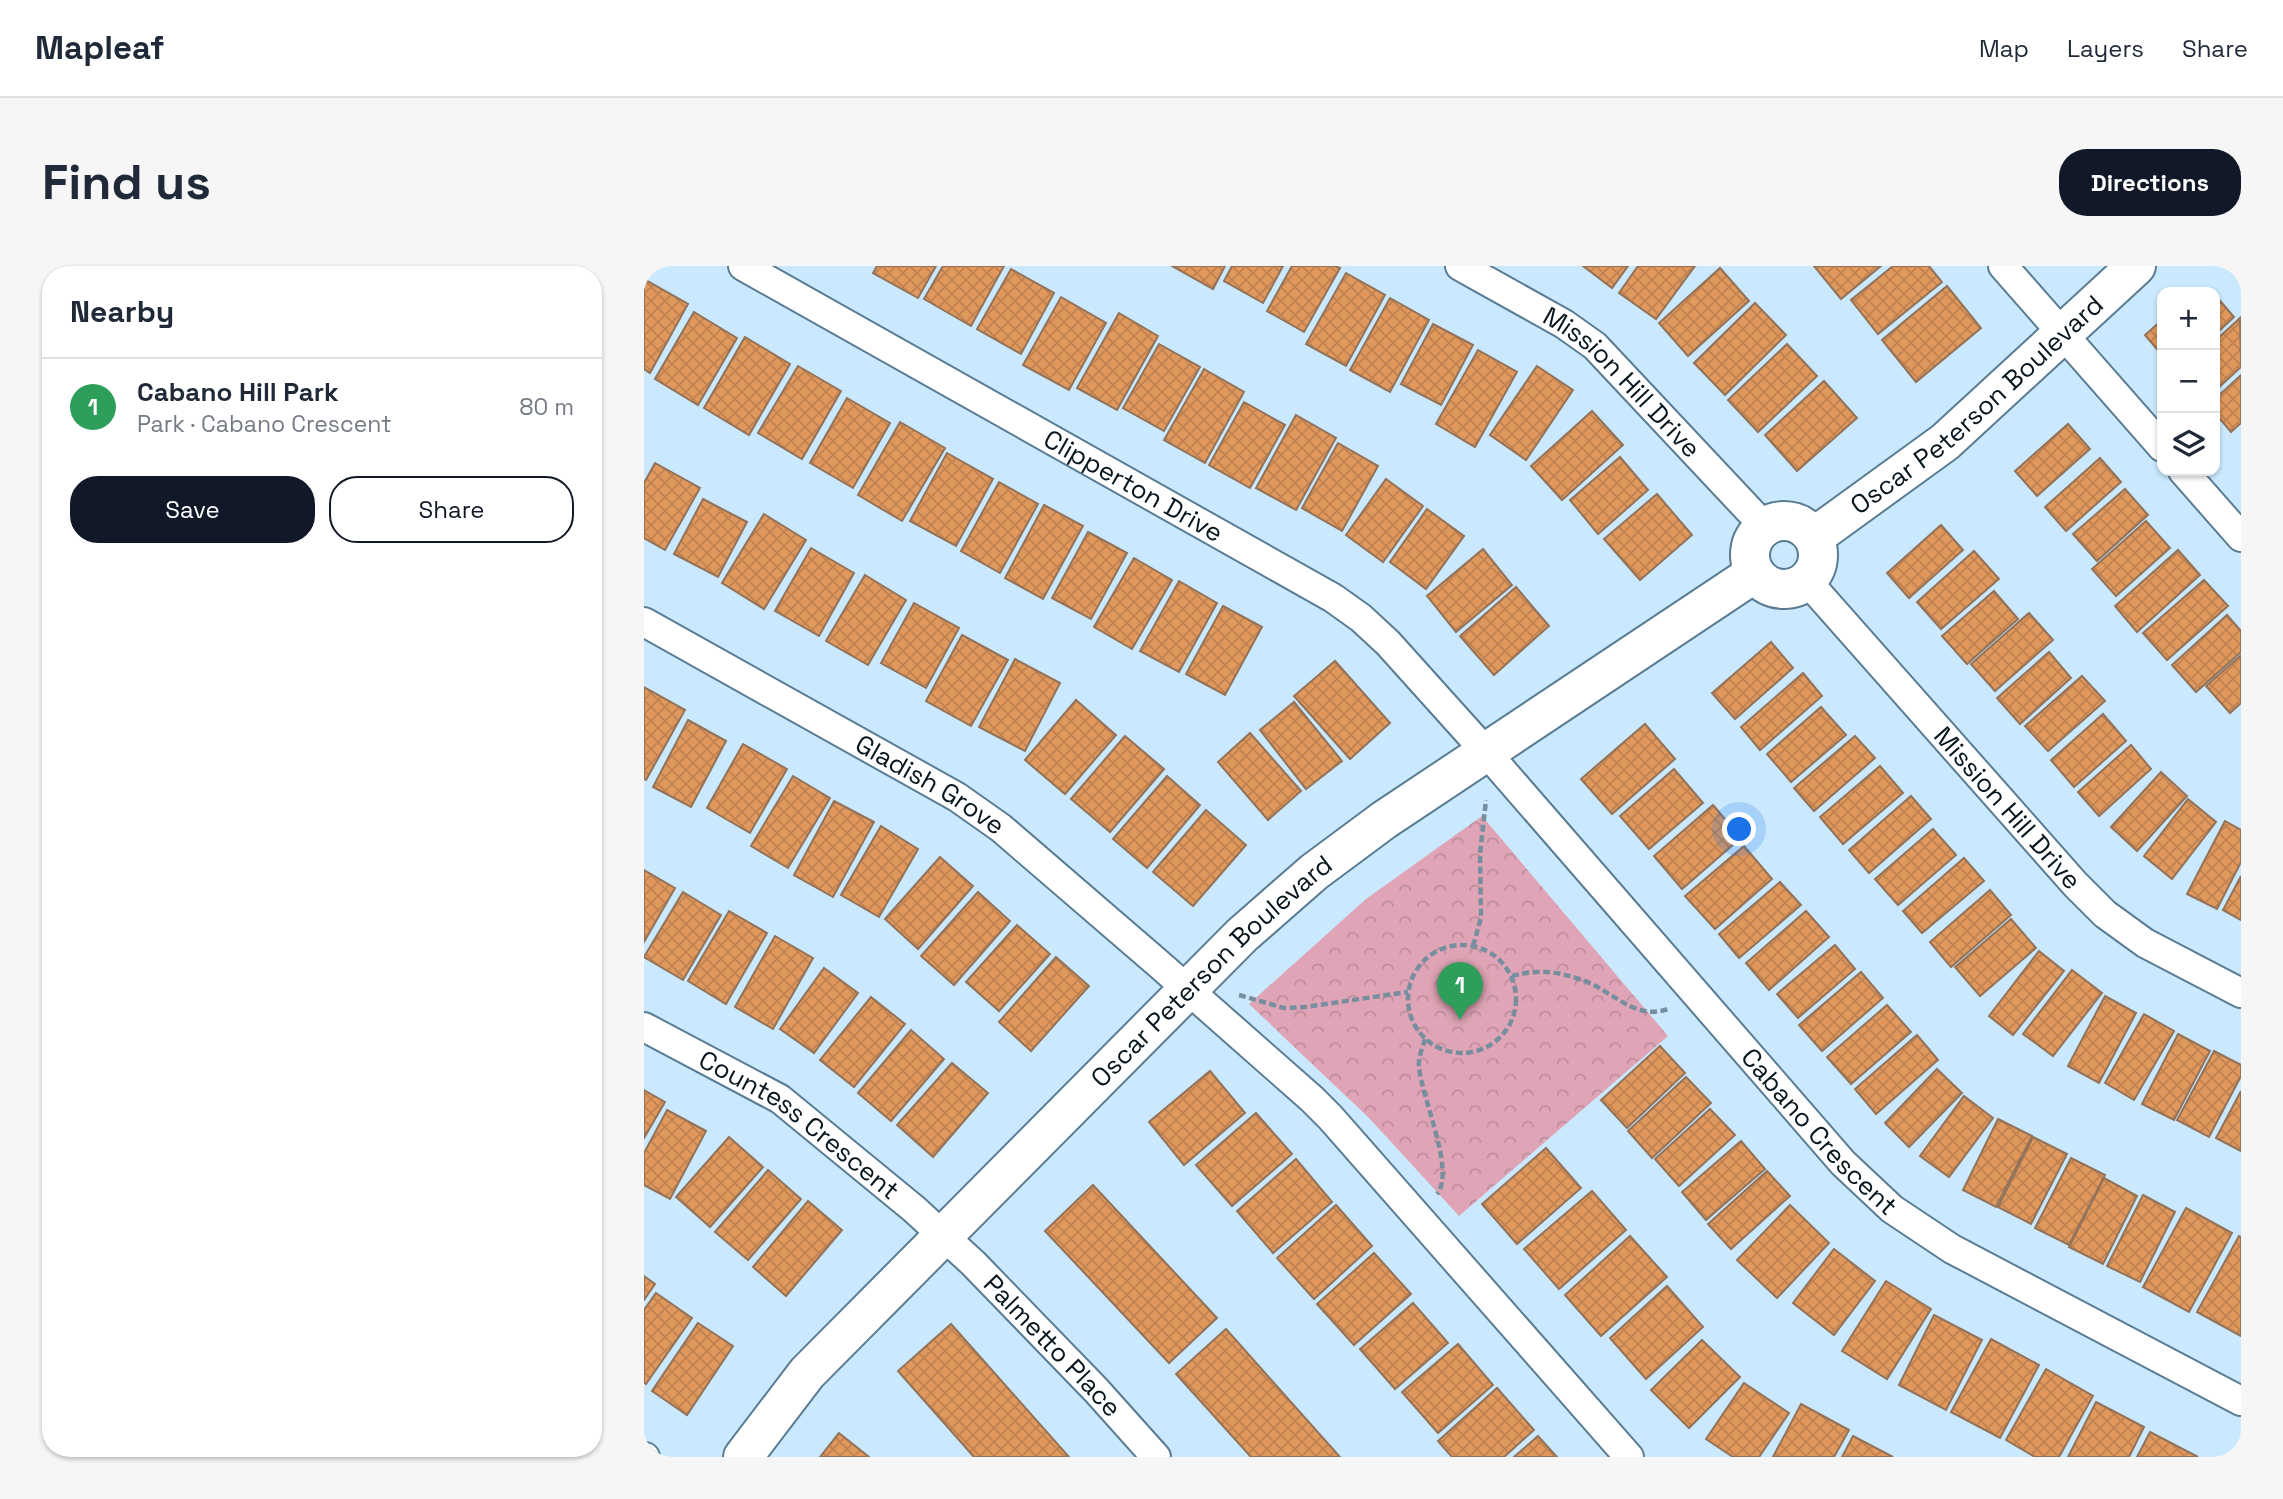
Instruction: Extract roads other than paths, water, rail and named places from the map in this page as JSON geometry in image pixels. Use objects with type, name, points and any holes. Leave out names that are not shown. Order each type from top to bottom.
[{"type":"street","name":"Clipperton Drive","points":[[743,266],[1333,598],[1361,618],[1388,643],[1486,752]]},
{"type":"street","name":"Mission Hill Drive","points":[[1460,266],[1564,324],[1595,346],[1765,526]]},
{"type":"street","points":[[2003,266],[2157,441]]},
{"type":"street","name":"Oscar Peterson Boulevard","points":[[1814,537],[1945,442],[2136,266]]},
{"type":"street","points":[[2187,476],[2241,537]]},
{"type":"street","points":[[1786,520],[1807,528],[1814,537],[1818,560],[1815,571],[1807,581],[1785,590],[1773,588],[1755,573],[1750,561],[1750,547],[1755,535],[1765,526],[1786,520]]},
{"type":"street","name":"Oscar Peterson Boulevard","points":[[743,1457],[807,1373],[1242,935],[1314,872],[1384,820],[1755,573]]},
{"type":"street","name":"Mission Hill Drive","points":[[1807,581],[2075,884],[2105,914],[2145,943],[2241,993]]},
{"type":"street","name":"Gladish Grove","points":[[644,622],[977,810],[1188,990]]},
{"type":"street","name":"Cabano Crescent","points":[[1486,752],[1843,1163],[1892,1209],[1952,1249],[2241,1401]]},
{"type":"street","points":[[1188,990],[1330,1117],[1629,1457]]},
{"type":"street","name":"Countess Crescent","points":[[644,1027],[780,1100],[944,1236]]},
{"type":"street","name":"Palmetto Place","points":[[944,1236],[1096,1390],[1156,1457]]},
{"type":"place","name":"Cabano Hill Park","points":[[1460,1020]]}]
